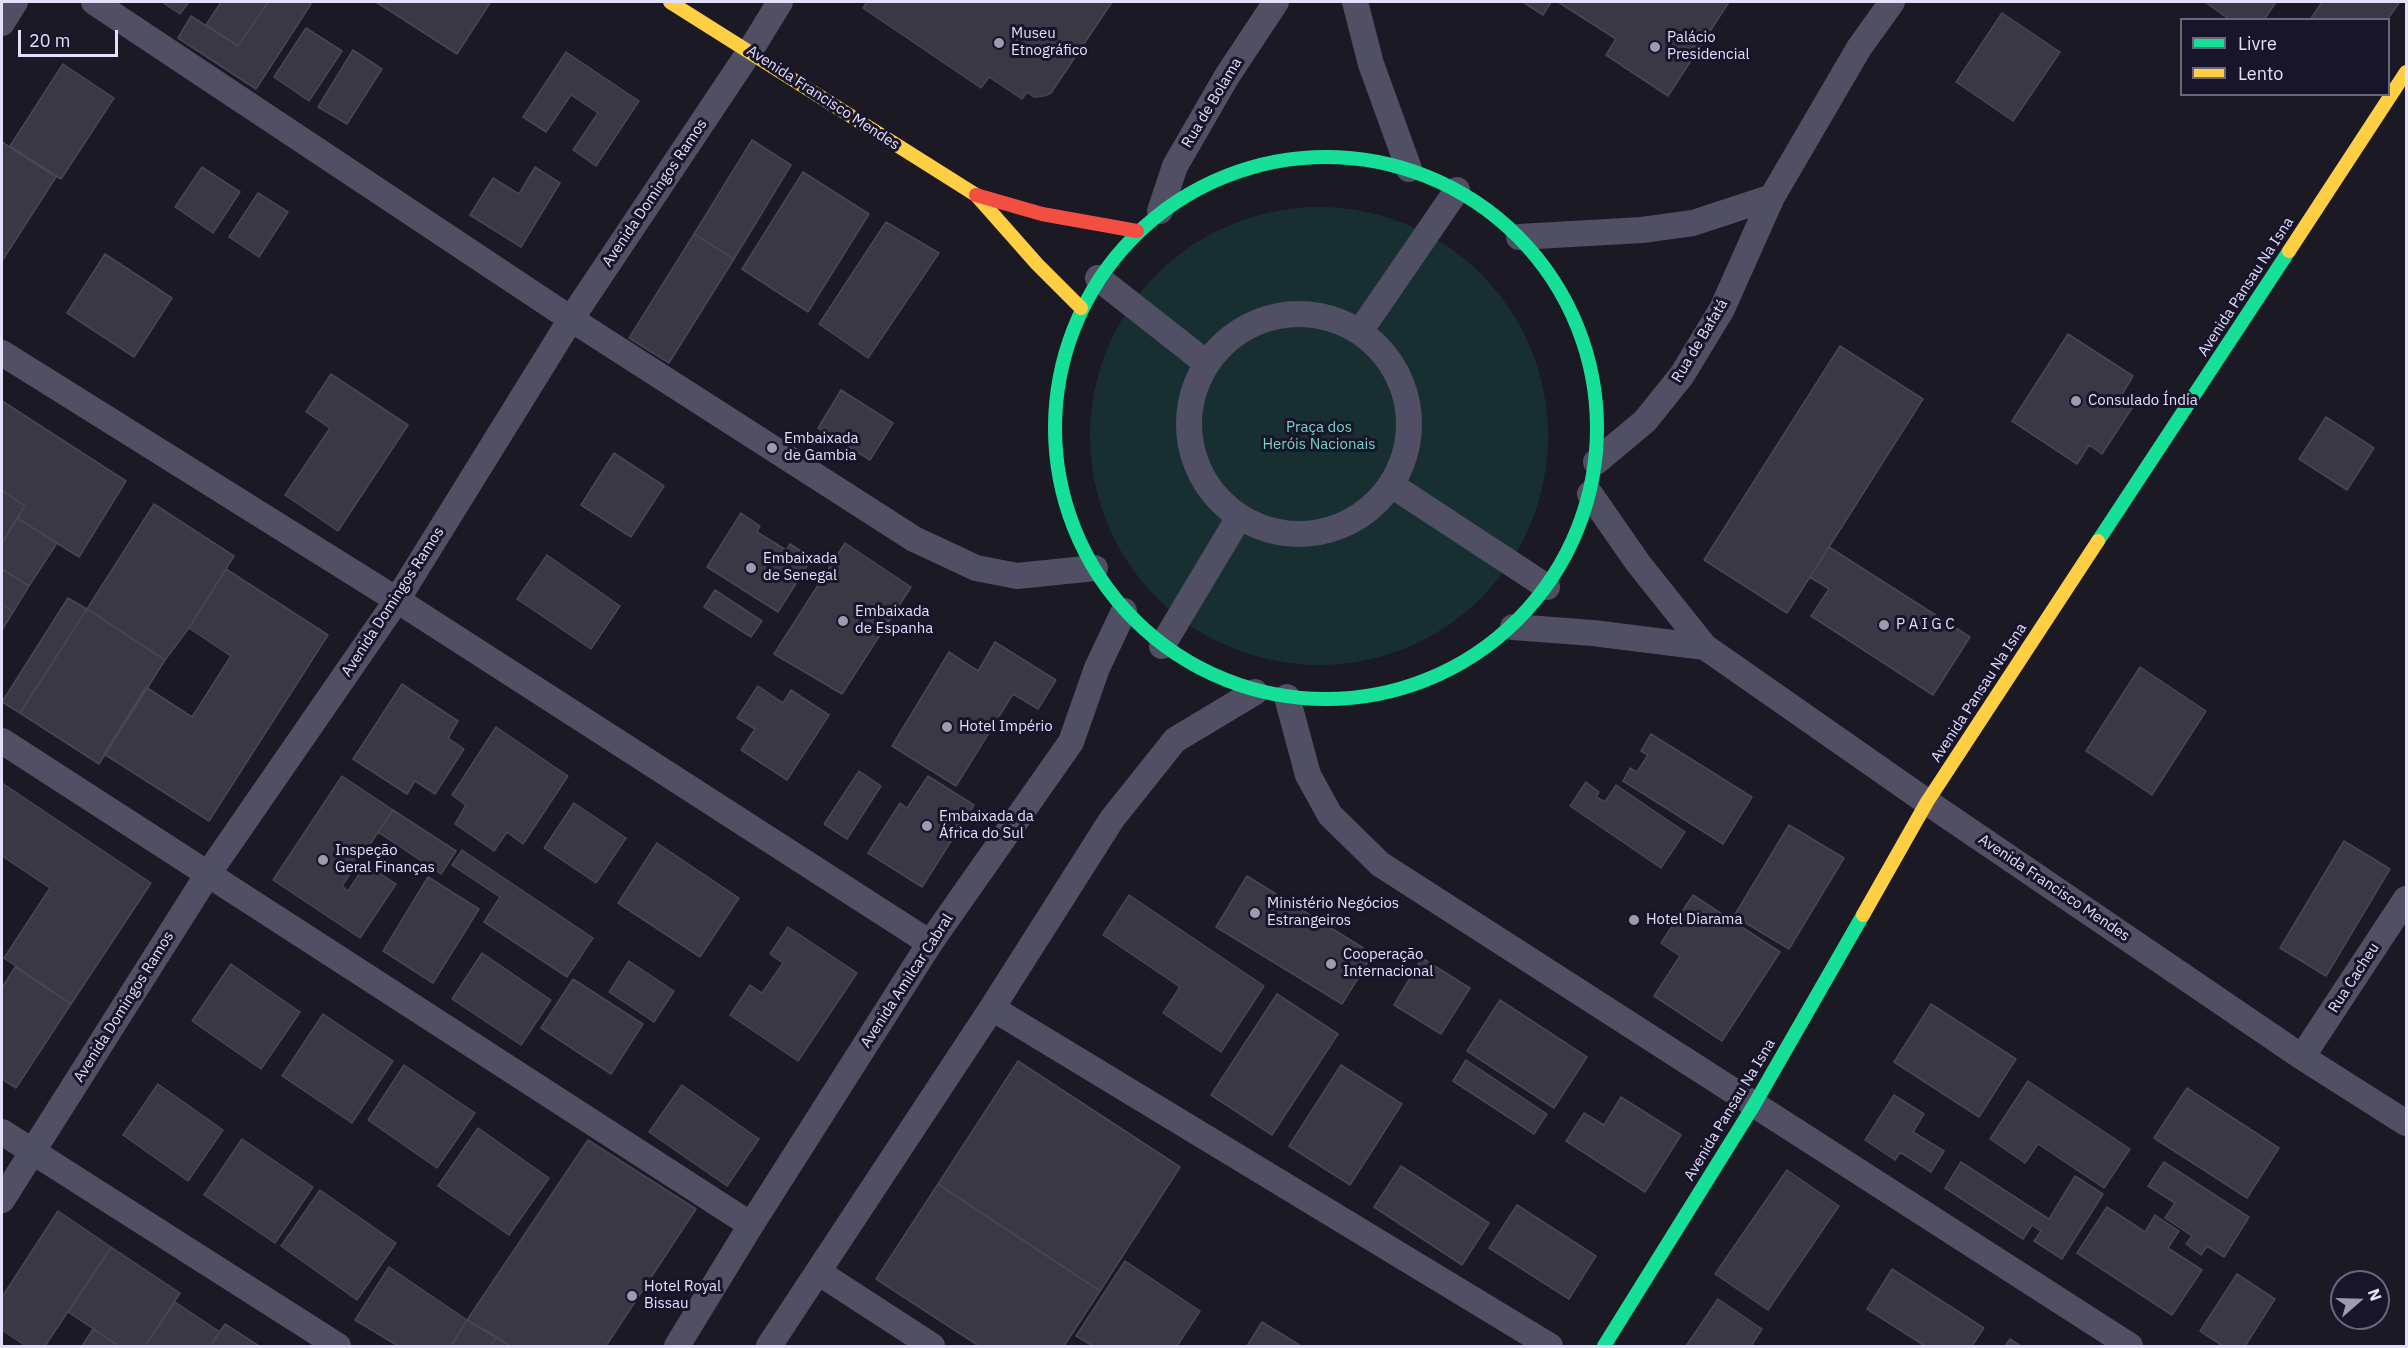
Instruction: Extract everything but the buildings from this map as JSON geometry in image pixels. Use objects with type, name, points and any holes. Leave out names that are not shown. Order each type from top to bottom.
[{"type":"main road","name":"Avenida Francisco Mendes","points":[[670,2],[976,195]]},
{"type":"main road","name":"Avenida Pansau Na Isna","points":[[1604,1347],[1754,1105],[1927,802],[2406,72]]},
{"type":"main road","points":[[1344,156],[1409,169],[1457,190],[1519,237],[1550,275],[1574,318],[1589,364],[1597,413],[1596,462],[1590,494],[1573,543],[1547,587],[1513,627],[1457,668],[1393,693],[1324,702],[1255,692],[1206,673],[1162,646],[1124,611],[1095,568],[1080,543],[1056,466],[1057,385],[1081,308],[1098,278],[1137,231],[1160,211],[1216,178],[1279,159],[1344,156]]},
{"type":"main road","points":[[976,195],[1042,214],[1137,231]]},
{"type":"main road","points":[[976,195],[1037,264],[1081,308]]},
{"type":"street","points":[[2,23],[15,2]]},
{"type":"street","points":[[94,2],[571,319],[914,539],[976,568],[1017,576],[1095,568]]},
{"type":"street","name":"Avenida Domingos Ramos","points":[[2,1200],[208,874],[397,600],[571,319],[750,51],[780,2]]},
{"type":"street","name":"Rua de Bolama","points":[[1160,211],[1175,166],[1227,76],[1276,2]]},
{"type":"street","points":[[1355,2],[1371,64],[1409,169]]},
{"type":"street","name":"Rua de Bafatá","points":[[1596,462],[1645,421],[1682,375],[1722,309],[1772,197],[1859,48],[1892,2]]},
{"type":"street","points":[[1360,330],[1457,190]]},
{"type":"street","points":[[1519,237],[1642,230],[1693,223],[1772,197]]},
{"type":"street","points":[[1098,278],[1205,362]]},
{"type":"street","points":[[1305,311],[1360,330],[1399,374],[1411,431],[1393,486],[1350,525],[1293,537],[1238,519],[1199,475],[1194,452],[1187,417],[1205,362],[1248,323],[1305,311]]},
{"type":"street","points":[[2,353],[397,600],[930,943]]},
{"type":"street","points":[[1393,486],[1547,587]]},
{"type":"street","points":[[1590,494],[1638,563],[1705,647]]},
{"type":"street","points":[[1162,646],[1238,519]]},
{"type":"street","name":"Avenida Amilcar Cabral","points":[[677,1347],[751,1225],[930,943],[1071,742],[1097,668],[1124,611]]},
{"type":"street","points":[[1513,627],[1593,633],[1705,647]]},
{"type":"street","name":"Avenida Francisco Mendes","points":[[1705,647],[1927,802],[2302,1057],[2406,1123]]},
{"type":"street","points":[[769,1347],[992,1008],[1112,819],[1175,740],[1255,692]]},
{"type":"street","points":[[1287,697],[1308,775],[1330,815],[1380,864],[2130,1347]]},
{"type":"street","points":[[2,741],[751,1225]]},
{"type":"street","name":"Rua Cacheu","points":[[2302,1057],[2406,898]]},
{"type":"street","points":[[992,1008],[1550,1347]]},
{"type":"street","points":[[2,1132],[338,1347]]},
{"type":"street","points":[[818,1272],[932,1347]]},
{"type":"green space","name":"Praça dos Heróis Nacionais","points":[[1319,207],[1364,211],[1407,224],[1446,246],[1481,274],[1509,309],[1531,348],[1544,391],[1548,436],[1544,481],[1531,524],[1509,563],[1481,598],[1446,626],[1407,648],[1364,661],[1319,665],[1274,661],[1231,648],[1192,626],[1157,598],[1129,563],[1107,524],[1094,481],[1090,436],[1094,391],[1107,348],[1129,309],[1157,274],[1192,246],[1231,224],[1274,211]]},
{"type":"traffic: fast","points":[[1326,157],[1379,162],[1430,177],[1477,202],[1518,236],[1552,277],[1577,324],[1592,375],[1597,428],[1592,481],[1577,532],[1552,579],[1518,620],[1477,654],[1430,679],[1379,694],[1326,699],[1273,694],[1222,679],[1175,654],[1134,620],[1100,579],[1075,532],[1060,481],[1055,428],[1060,375],[1075,324],[1100,277],[1134,236],[1175,202],[1222,177],[1273,162],[1326,157]]},
{"type":"traffic: fast","points":[[2098,541],[2289,251]]},
{"type":"traffic: fast","points":[[1604,1346],[1754,1105],[1863,915]]},
{"type":"traffic: slow","points":[[670,2],[976,195],[1037,264],[1081,308]]},
{"type":"traffic: slow","points":[[2289,251],[2406,72]]},
{"type":"traffic: slow","points":[[1863,915],[1927,802],[2098,541]]},
{"type":"traffic: jam","points":[[976,195],[1042,214],[1137,231]]},
{"type":"place","name":"Museu Etnográfico","points":[[999,43]]},
{"type":"place","name":"Palácio Presidencial","points":[[1655,47]]},
{"type":"place","name":"Consulado Índia","points":[[2076,401]]},
{"type":"place","name":"Embaixada de Gambia","points":[[772,448]]},
{"type":"place","name":"Embaixada de Senegal","points":[[751,568]]},
{"type":"place","name":"Embaixada de Espanha","points":[[843,621]]},
{"type":"place","name":"P A I G C","points":[[1884,625]]},
{"type":"place","name":"Hotel Império","points":[[947,727]]},
{"type":"place","name":"Embaixada da África do Sul","points":[[927,826]]},
{"type":"place","name":"Inspeção Geral Finanças","points":[[323,860]]},
{"type":"place","name":"Ministério Negócios Estrangeiros","points":[[1255,913]]},
{"type":"place","name":"Hotel Diarama","points":[[1634,920]]},
{"type":"place","name":"Cooperação Internacional","points":[[1331,964]]},
{"type":"place","name":"Hotel Royal Bissau","points":[[632,1296]]}]
